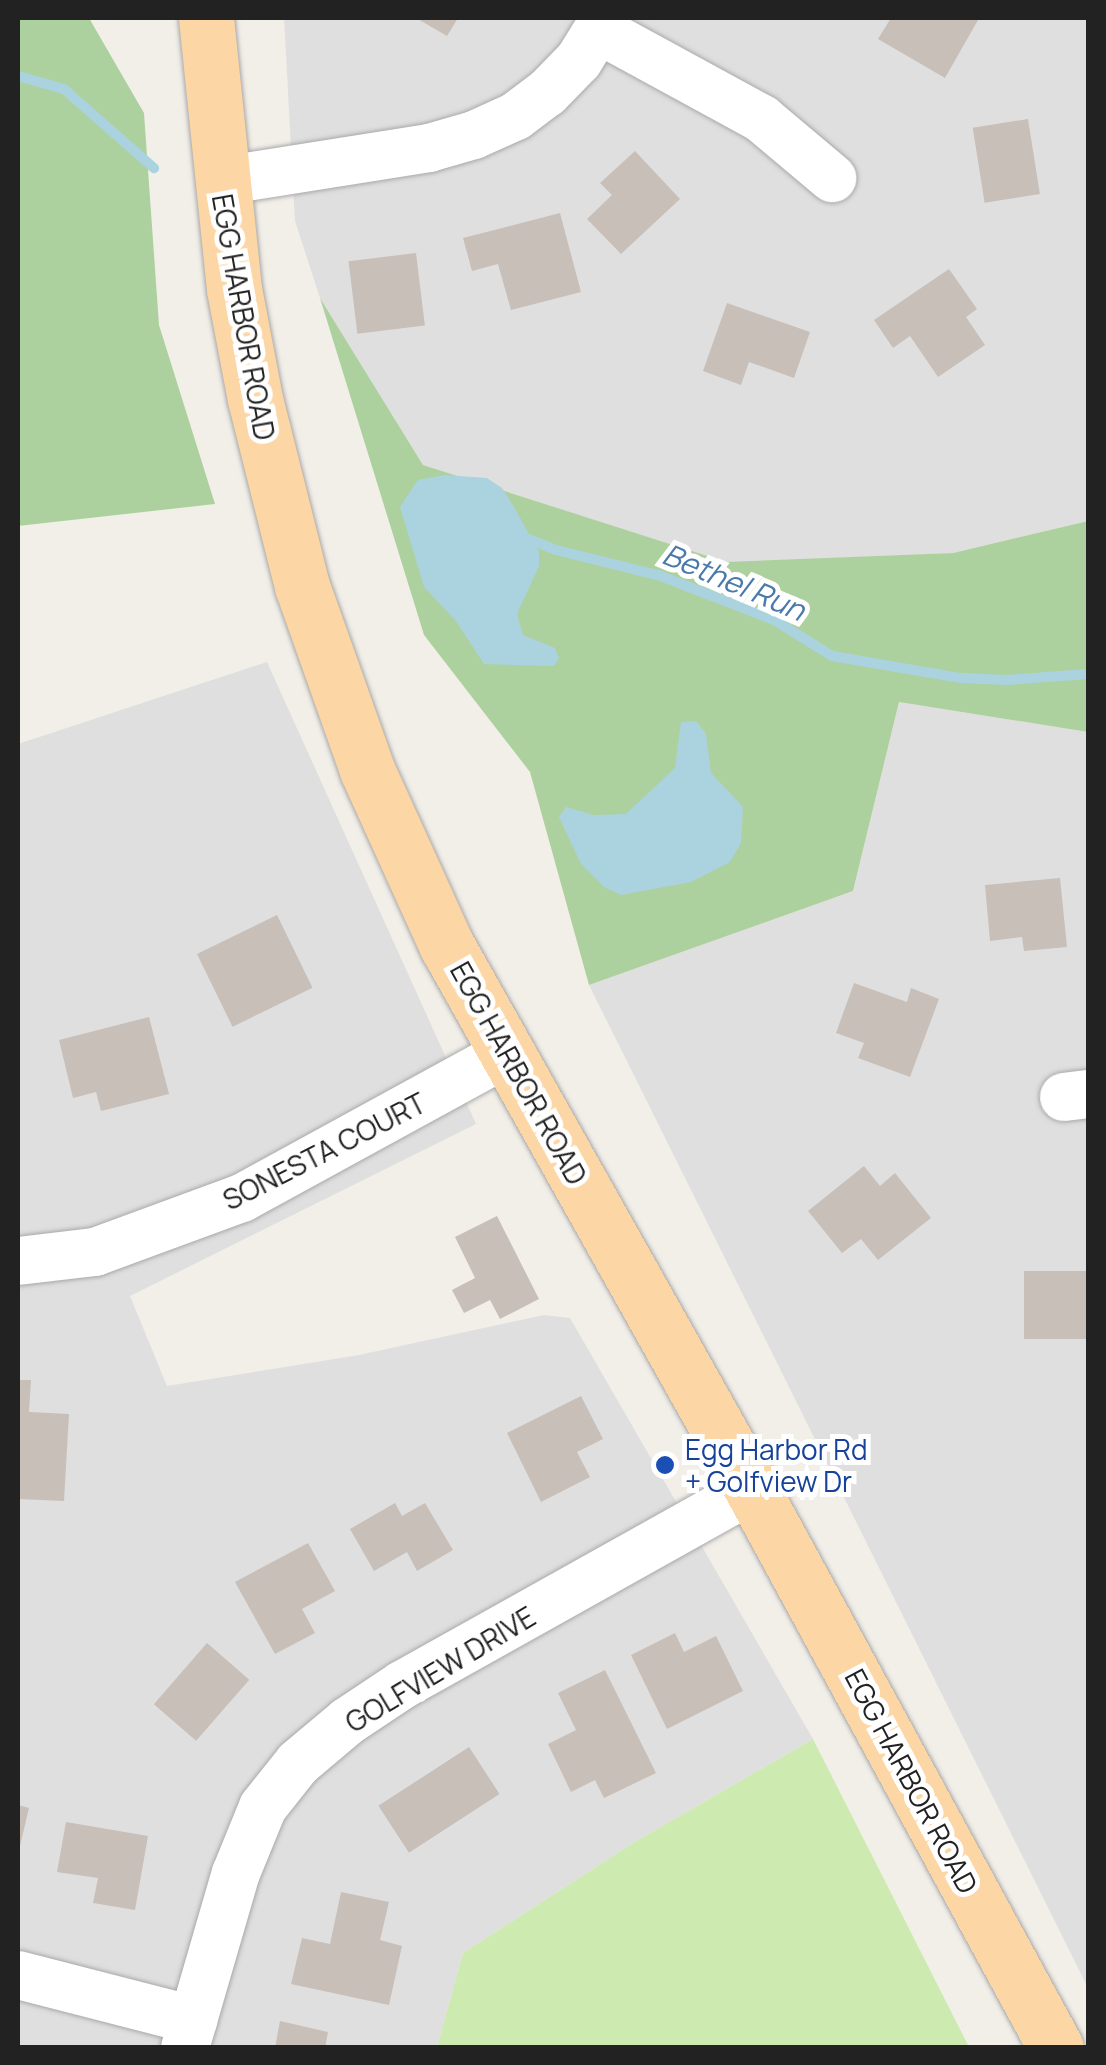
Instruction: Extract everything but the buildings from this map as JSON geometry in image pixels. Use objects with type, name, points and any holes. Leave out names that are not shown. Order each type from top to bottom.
[{"type":"main road","name":"EGG HARBOR ROAD","points":[[206,18],[234,289],[274,481],[336,689],[432,914],[752,1489],[1056,2048]]},
{"type":"street","points":[[220,181],[429,148],[474,135],[516,116],[547,94],[602,24],[762,119],[796,143],[832,178]]},
{"type":"street","name":"SONESTA COURT","points":[[18,1260],[95,1252],[242,1198],[507,1052]]},
{"type":"street","name":"GOLFVIEW DRIVE","points":[[189,2034],[236,1873],[263,1807],[298,1763],[348,1721],[402,1685],[752,1489]]},
{"type":"street","points":[[18,1975],[189,2034]]},
{"type":"shaded area","points":[[284,18],[1088,18],[1088,521],[953,553],[726,563],[423,465],[320,298],[295,221]]},
{"type":"shaded area","points":[[267,662],[476,1124],[130,1296],[167,1386],[359,1355],[544,1315],[570,1318],[813,1739],[633,1843],[463,1953],[437,2047],[18,2047],[18,744]]},
{"type":"shaded area","points":[[899,702],[1088,732],[1088,1988],[589,985],[853,891]]},
{"type":"green space","points":[[18,18],[89,18],[144,113],[159,325],[215,504],[18,526]]},
{"type":"green space","points":[[320,298],[423,465],[726,562],[953,553],[1088,521],[1088,732],[899,702],[853,891],[589,985],[530,772],[424,635]]},
{"type":"green space","points":[[813,1739],[969,2047],[437,2047],[463,1953],[633,1843]]},
{"type":"water","points":[[445,475],[487,478],[502,488],[514,507],[539,552],[539,566],[517,614],[523,635],[555,648],[559,658],[554,666],[484,664],[456,621],[424,587],[400,507],[418,480]]},
{"type":"water","points":[[696,721],[706,734],[711,773],[743,807],[741,843],[730,862],[691,882],[621,895],[604,887],[581,864],[559,817],[566,807],[593,815],[626,814],[675,768],[681,722]]},
{"type":"waterway","name":"Bethel Run","points":[[18,76],[64,89],[154,168]]},
{"type":"waterway","name":"Bethel Run","points":[[521,536],[556,550],[658,575],[774,620],[832,656],[961,678],[1006,680],[1088,674]]},
{"type":"place","name":"Egg Harbor Rd + Golfview Dr","points":[[665,1465]]}]
